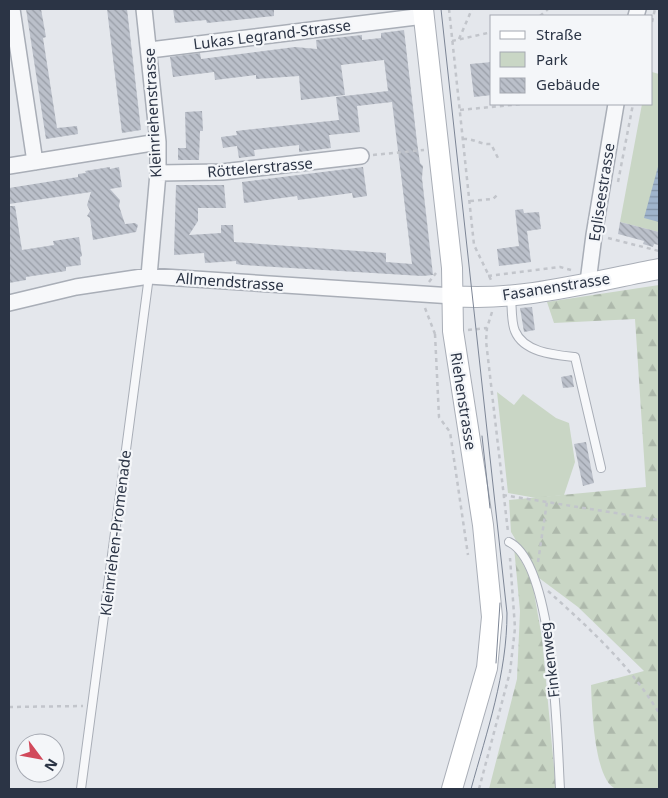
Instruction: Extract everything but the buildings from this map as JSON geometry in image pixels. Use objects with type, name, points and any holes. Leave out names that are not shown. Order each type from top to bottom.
[{"type":"main road","name":"Riehenstrasse","points":[[424,12],[452,268],[453,296],[444,333],[483,525],[492,617],[487,668],[452,789]]},
{"type":"main road","name":"Fasanenstrasse","points":[[453,296],[503,299],[570,286],[589,278],[659,269]]},
{"type":"street","points":[[12,9],[35,162]]},
{"type":"street","name":"Kleinriehenstrasse","points":[[144,9],[150,50],[158,142],[158,172],[150,276]]},
{"type":"street","name":"Lukas Legrand-Strasse","points":[[150,50],[424,12]]},
{"type":"street","name":"Egliseestrasse","points":[[589,278],[594,235],[616,105]]},
{"type":"street","points":[[9,166],[158,142]]},
{"type":"street","name":"Röttelerstrasse","points":[[158,172],[222,172],[361,156]]},
{"type":"street","name":"Allmendstrasse","points":[[9,303],[76,286],[150,276],[453,296]]},
{"type":"lane","name":"Kleinriehen-Promenade","points":[[81,789],[150,276]]},
{"type":"lane","points":[[503,299],[515,331],[523,341],[545,353],[575,357],[600,468]]},
{"type":"lane","name":"Finkenweg","points":[[509,542],[517,546],[535,580],[550,639],[560,789]]},
{"type":"path","points":[[449,9],[474,245],[488,276],[560,267],[589,278]]},
{"type":"path","points":[[459,39],[472,9]]},
{"type":"path","points":[[452,41],[490,32]]},
{"type":"path","points":[[460,110],[512,105]]},
{"type":"path","points":[[617,190],[634,105]]},
{"type":"path","points":[[463,139],[470,138],[485,145],[491,144],[501,160]]},
{"type":"path","points":[[361,156],[425,150]]},
{"type":"path","points":[[470,201],[492,199],[499,193]]},
{"type":"path","points":[[594,235],[659,251]]},
{"type":"path","points":[[503,299],[487,328],[489,373],[509,542]]},
{"type":"path","points":[[419,307],[427,308],[444,333],[439,418],[450,432],[468,556]]},
{"type":"path","points":[[444,333],[487,328]]},
{"type":"path","points":[[503,495],[659,520]]},
{"type":"path","points":[[547,502],[535,580],[609,648],[642,686],[659,713]]},
{"type":"path","points":[[9,707],[92,706]]},
{"type":"green space","points":[[653,72],[659,74],[659,232],[620,222],[642,105],[653,105]]},
{"type":"green space","points":[[659,285],[659,789],[627,790],[617,789],[609,784],[603,773],[596,743],[591,685],[644,671],[578,607],[539,578],[511,532],[509,500],[646,487],[635,319],[554,323],[547,302]]},
{"type":"green space","points":[[497,392],[514,405],[523,394],[556,418],[569,423],[575,462],[564,495],[536,498],[508,493]]},
{"type":"green space","points":[[514,547],[532,581],[542,638],[556,789],[489,789],[517,679],[520,611]]},
{"type":"water","points":[[659,163],[659,222],[644,218]]},
{"type":"tram line","points":[[441,9],[507,613],[504,658],[500,680],[471,789]]},
{"type":"tram line","points":[[482,436],[490,508]]},
{"type":"tram line","points":[[496,663],[500,603]]}]
